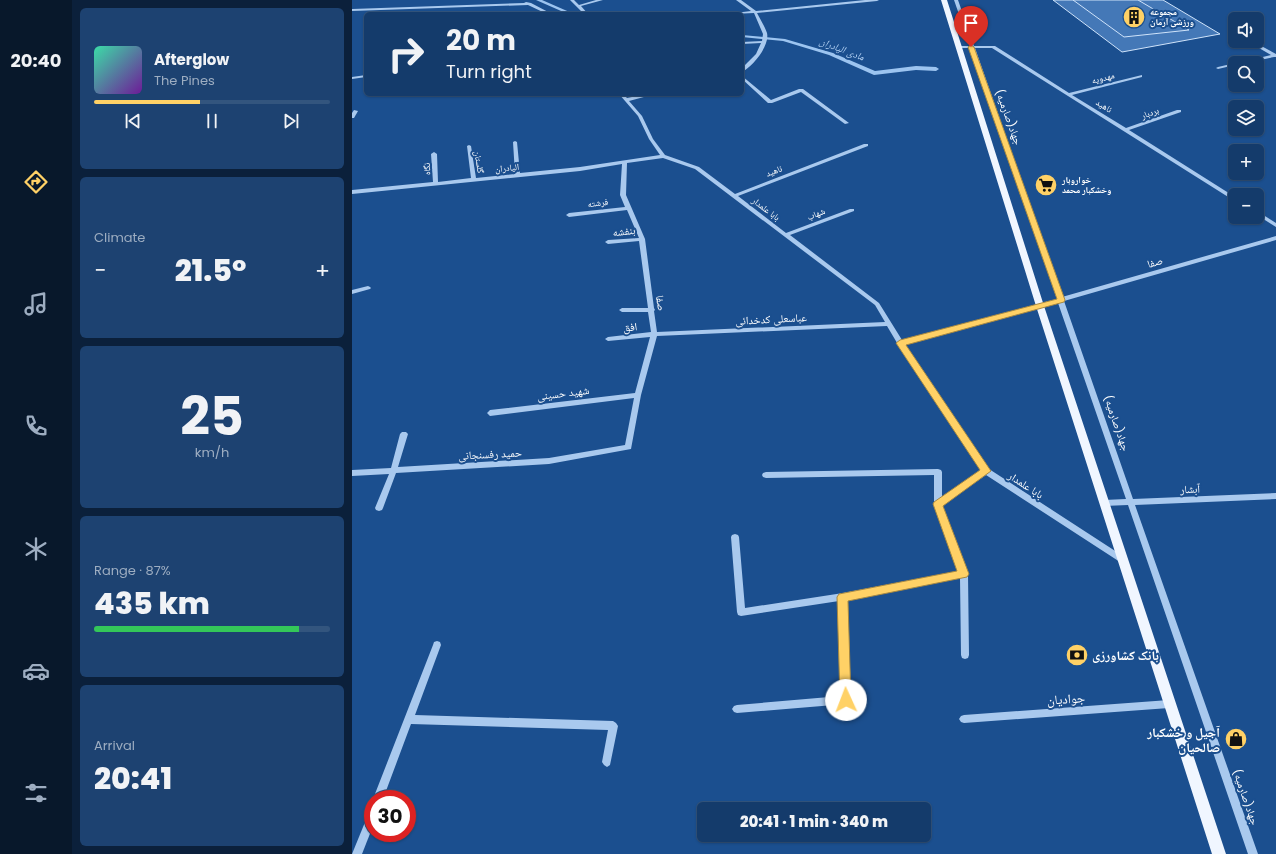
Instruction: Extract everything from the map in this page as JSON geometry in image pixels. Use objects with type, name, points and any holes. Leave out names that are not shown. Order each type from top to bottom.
[{"type":"main road","points":[[944,0],[1040,306],[1219,854]]},
{"type":"street","points":[[520,0],[546,12]]},
{"type":"street","points":[[572,0],[584,12]]},
{"type":"street","points":[[578,6],[601,0]]},
{"type":"street","points":[[738,0],[755,12],[765,34],[764,42],[758,55],[744,69]]},
{"type":"street","points":[[744,13],[835,1],[877,0]]},
{"type":"street","name":"جهاد(صارمیه)","points":[[956,0],[971,47],[1132,502],[1253,854]]},
{"type":"street","points":[[352,10],[530,4]]},
{"type":"street","points":[[452,12],[453,7]]},
{"type":"street","points":[[744,43],[764,42]]},
{"type":"street","name":"ناهید","points":[[958,47],[993,47],[1228,195]]},
{"type":"street","points":[[1262,48],[1276,55]]},
{"type":"street","points":[[1264,58],[1276,55]]},
{"type":"street","points":[[1218,68],[1228,66]]},
{"type":"street","points":[[352,78],[364,76]]},
{"type":"street","name":"مهدویه","points":[[1070,94],[1140,76]]},
{"type":"street","points":[[744,79],[770,102],[801,90],[847,123]]},
{"type":"street","points":[[623,96],[640,116],[651,139],[663,156]]},
{"type":"street","points":[[626,100],[644,96]]},
{"type":"street","points":[[352,117],[356,111]]},
{"type":"street","name":"بردبار","points":[[1126,130],[1179,111]]},
{"type":"street","points":[[515,142],[518,175]]},
{"type":"street","name":"ناهید","points":[[734,196],[866,145]]},
{"type":"street","name":"گلستان","points":[[469,146],[474,180]]},
{"type":"street","name":"نگاه","points":[[434,154],[436,184]]},
{"type":"street","name":"الیادران","points":[[352,192],[580,169],[663,156]]},
{"type":"street","name":"بابا علمدار","points":[[663,156],[697,168],[877,304],[900,343],[986,471],[1123,560]]},
{"type":"street","name":"صفا","points":[[625,162],[623,195],[642,239],[654,334],[638,395],[628,447]]},
{"type":"street","name":"فرشته","points":[[569,215],[629,208]]},
{"type":"street","name":"شهاب","points":[[786,235],[852,210]]},
{"type":"street","points":[[1264,217],[1276,225]]},
{"type":"street","name":"صفا","points":[[1040,306],[1276,238]]},
{"type":"street","name":"بنفشه","points":[[608,242],[642,239]]},
{"type":"street","points":[[352,292],[368,288]]},
{"type":"street","points":[[900,343],[1040,306]]},
{"type":"street","points":[[622,310],[652,310]]},
{"type":"street","name":"عباسعلی کدخدائی","points":[[654,334],[888,324]]},
{"type":"street","name":"افق","points":[[608,340],[654,334]]},
{"type":"street","name":"شهید حسینی","points":[[490,413],[638,395]]},
{"type":"street","points":[[379,508],[394,470],[404,434]]},
{"type":"street","name":"حمید رفسنجانی","points":[[352,473],[549,461],[628,447]]},
{"type":"street","points":[[938,504],[986,471]]},
{"type":"street","points":[[766,475],[938,472],[938,504],[964,574],[966,655]]},
{"type":"street","name":"آبشار","points":[[1104,503],[1276,496]]},
{"type":"street","points":[[734,536],[741,612],[843,597],[964,574]]},
{"type":"street","points":[[737,709],[846,700],[843,597]]},
{"type":"street","points":[[381,790],[437,645]]},
{"type":"street","name":"جوادیان","points":[[964,719],[1169,704]]},
{"type":"street","points":[[409,719],[613,726],[607,762]]},
{"type":"street","points":[[357,854],[364,836]]},
{"type":"building","name":"مجموعه ورزشی آرمان","points":[[1053,0],[1163,0],[1220,34],[1122,52]]},
{"type":"building","points":[[1073,0],[1138,0],[1189,30],[1124,37]]},
{"type":"waterway","name":"مادی الیادران","points":[[538,0],[567,12]]},
{"type":"waterway","name":"مادی الیادران","points":[[744,36],[783,40],[831,54],[874,73],[916,68],[936,69]]},
{"type":"place","name":"مجموعه ورزشی آرمان","points":[[1134,17]]},
{"type":"place","name":"خواروبار وخشکبار محمد","points":[[1046,185]]},
{"type":"place","name":"بانک کشاورزی","points":[[1077,655]]},
{"type":"place","name":"آجیل و خشکبار صالحیان","points":[[1236,739]]},
{"type":"route","points":[[846,700],[843,597],[964,574],[938,504],[986,471],[900,343],[1061,300],[971,47]]}]
